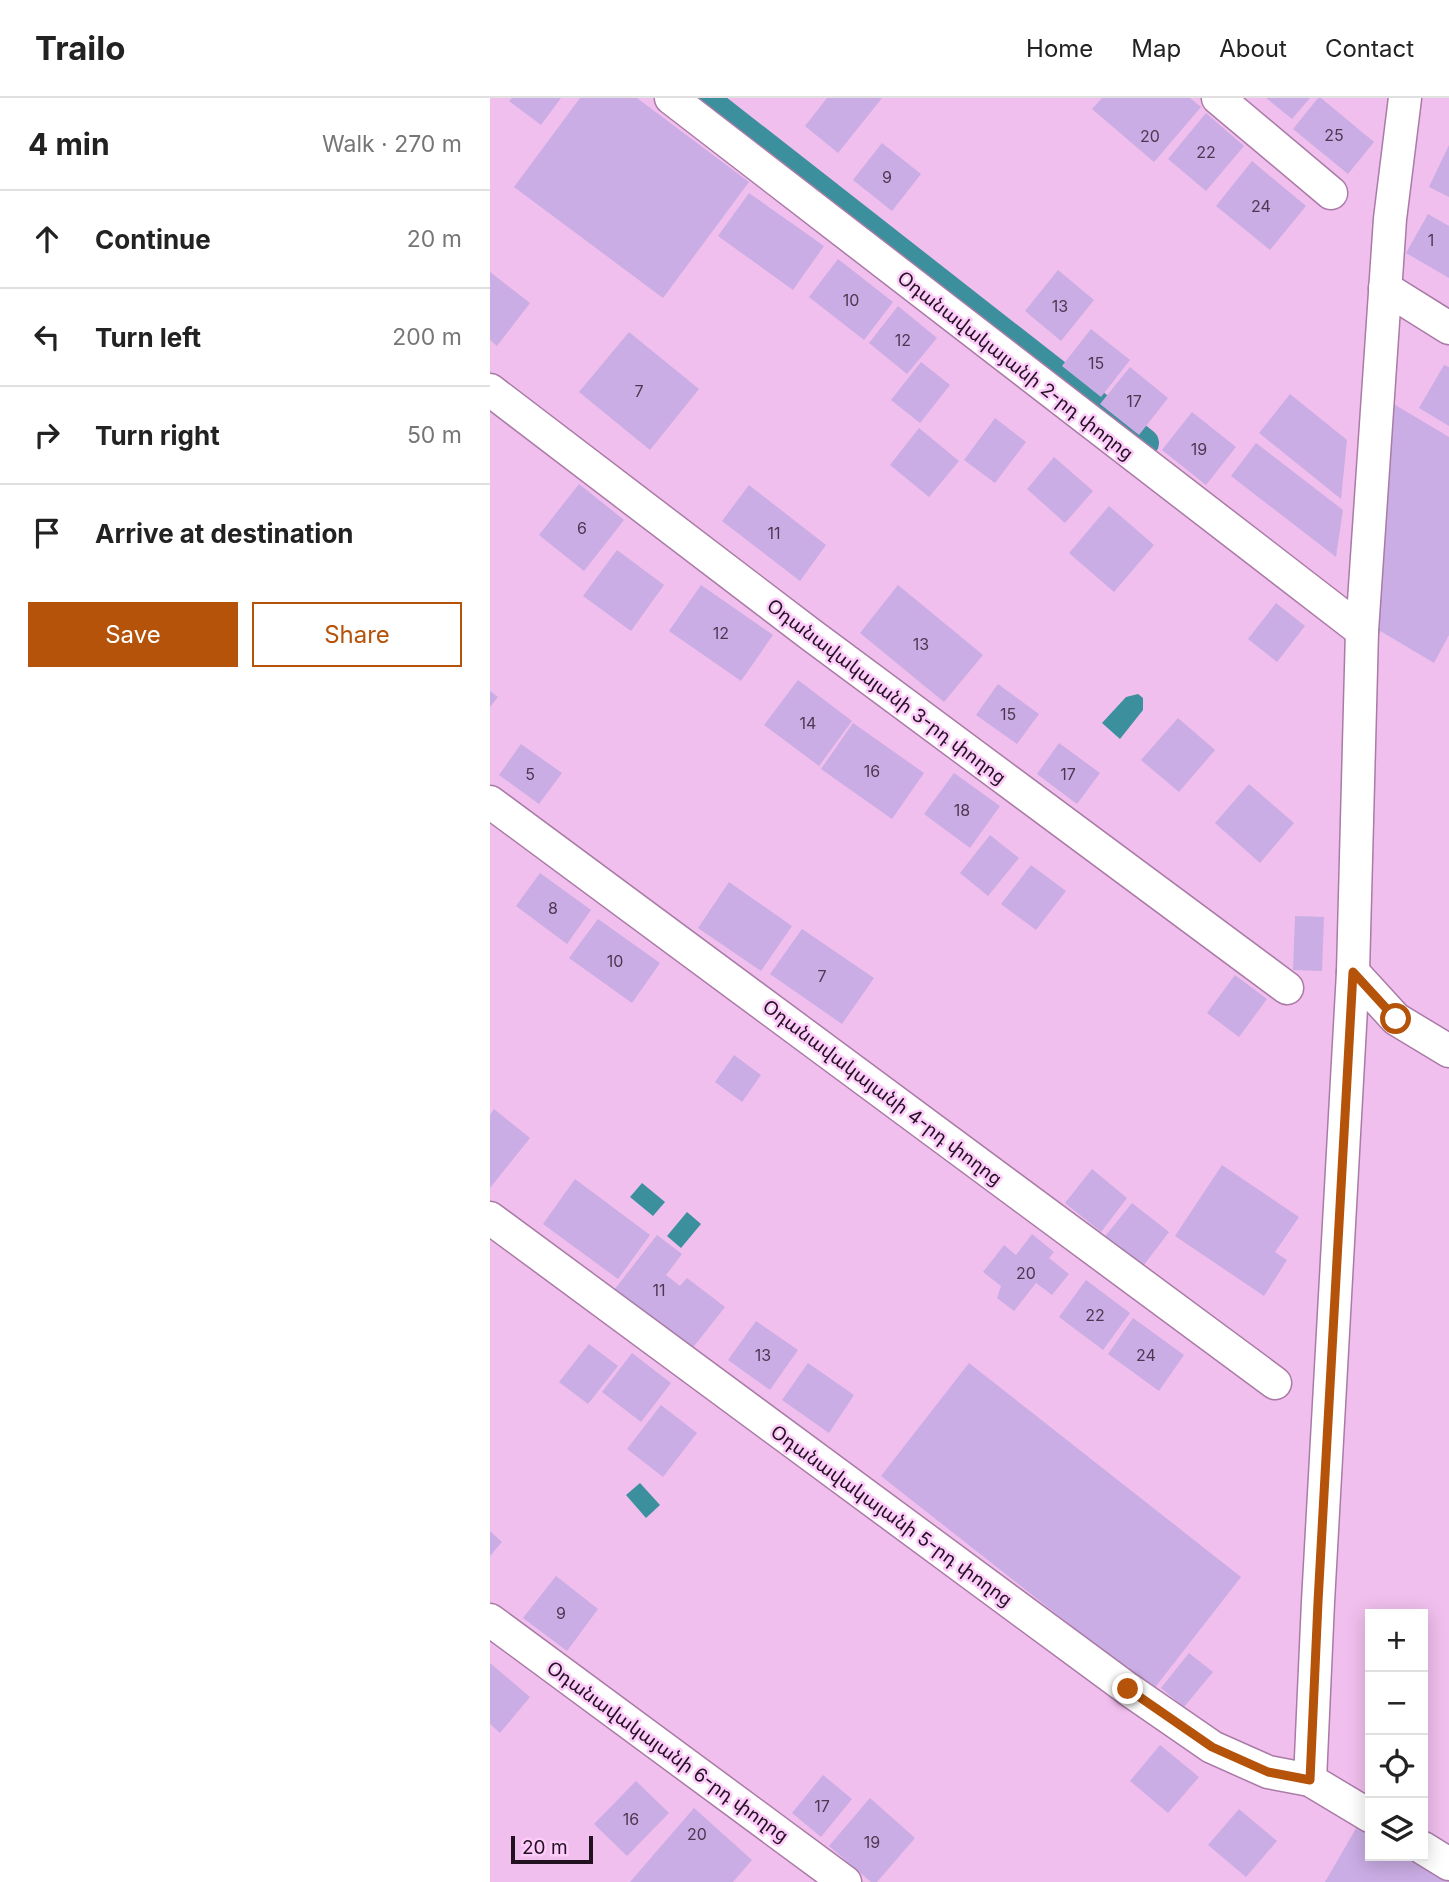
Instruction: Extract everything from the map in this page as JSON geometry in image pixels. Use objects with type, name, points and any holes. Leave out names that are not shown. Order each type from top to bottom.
[{"type":"street","name":"Օդանավակայանի 2-րդ փողոց","points":[[671,98],[1362,631]]},
{"type":"street","points":[[1218,98],[1331,193]]},
{"type":"street","points":[[1365,1813],[1310,1780],[1353,972],[1362,631],[1390,219],[1405,98]]},
{"type":"street","points":[[1385,288],[1449,328]]},
{"type":"street","name":"Օդանավակայանի 3-րդ փողոց","points":[[490,390],[810,634],[1287,988]]},
{"type":"street","name":"Օդանավակայանի 4-րդ փողոց","points":[[490,802],[1275,1383]]},
{"type":"street","points":[[1353,972],[1396,1019],[1449,1051]]},
{"type":"street","name":"Օդանավակայանի 5-րդ փողոց","points":[[490,1218],[1201,1740],[1268,1772],[1310,1780]]},
{"type":"street","name":"Օդանավակայանի 6-րդ փողոց","points":[[490,1620],[845,1882]]},
{"type":"street","points":[[1428,1851],[1449,1864]]},
{"type":"shaded area","points":[[1138,694],[1143,698],[1143,710],[1120,739],[1102,723],[1126,697]]},
{"type":"shaded area","points":[[642,1183],[665,1202],[653,1216],[630,1197]]},
{"type":"shaded area","points":[[687,1212],[701,1224],[681,1248],[667,1236]]},
{"type":"shaded area","points":[[640,1483],[660,1505],[646,1518],[626,1495]]},
{"type":"building","points":[[512,98],[561,98],[541,125],[509,101]]},
{"type":"building","points":[[580,98],[637,98],[749,182],[663,298],[514,187]]},
{"type":"building","points":[[827,98],[882,98],[838,153],[805,126]]},
{"type":"building","points":[[1102,98],[1190,98],[1201,107],[1154,162],[1092,109]]},
{"type":"building","points":[[1266,98],[1310,98],[1292,119]]},
{"type":"building","points":[[1318,98],[1374,142],[1348,174],[1293,129]]},
{"type":"building","points":[[1206,113],[1244,146],[1206,191],[1168,159]]},
{"type":"building","points":[[882,143],[921,174],[892,211],[853,180]]},
{"type":"building","points":[[1449,145],[1449,197],[1429,187]]},
{"type":"building","points":[[1252,161],[1306,206],[1270,250],[1216,206]]},
{"type":"building","points":[[749,193],[824,246],[793,290],[718,236]]},
{"type":"building","points":[[1428,214],[1449,226],[1449,278],[1406,253]]},
{"type":"building","points":[[838,259],[893,302],[864,340],[809,297]]},
{"type":"building","points":[[1058,270],[1094,300],[1061,341],[1025,311]]},
{"type":"building","points":[[490,272],[530,303],[497,346],[490,340]]},
{"type":"building","points":[[898,306],[937,338],[907,374],[869,343]]},
{"type":"building","points":[[1091,329],[1130,360],[1101,397],[1062,366]]},
{"type":"building","points":[[629,332],[699,389],[650,450],[579,392]]},
{"type":"building","points":[[921,362],[950,385],[920,423],[891,400]]},
{"type":"building","points":[[1444,365],[1449,367],[1449,426],[1419,408]]},
{"type":"building","points":[[1130,367],[1168,398],[1139,435],[1100,404]]},
{"type":"building","points":[[1290,394],[1347,440],[1341,499],[1259,433]]},
{"type":"building","points":[[1387,400],[1449,437],[1449,635],[1434,663],[1372,626]]},
{"type":"building","points":[[1192,412],[1236,447],[1206,485],[1162,450]]},
{"type":"building","points":[[995,418],[1026,442],[995,483],[964,460]]},
{"type":"building","points":[[919,428],[959,461],[929,497],[890,465]]},
{"type":"building","points":[[1256,443],[1343,510],[1336,557],[1231,476]]},
{"type":"building","points":[[1054,457],[1093,491],[1065,523],[1027,489]]},
{"type":"building","points":[[579,484],[624,520],[584,571],[539,535]]},
{"type":"building","points":[[749,485],[826,545],[800,581],[722,521]]},
{"type":"building","points":[[1109,506],[1154,545],[1114,592],[1069,553]]},
{"type":"building","points":[[617,550],[664,585],[631,631],[583,596]]},
{"type":"building","points":[[701,585],[773,635],[741,681],[669,631]]},
{"type":"building","points":[[898,585],[983,655],[944,702],[860,633]]},
{"type":"building","points":[[1276,603],[1305,626],[1277,662],[1248,639]]},
{"type":"building","points":[[798,680],[852,721],[819,766],[764,725]]},
{"type":"building","points":[[998,684],[1039,714],[1017,744],[976,715]]},
{"type":"building","points":[[490,691],[498,697],[490,707]]},
{"type":"building","points":[[1178,718],[1215,750],[1179,792],[1141,760]]},
{"type":"building","points":[[853,723],[924,773],[892,819],[821,769]]},
{"type":"building","points":[[1059,743],[1100,773],[1077,804],[1037,774]]},
{"type":"building","points":[[521,744],[562,773],[539,804],[499,775]]},
{"type":"building","points":[[954,773],[1000,806],[970,848],[924,814]]},
{"type":"building","points":[[1249,784],[1294,823],[1260,863],[1215,823]]},
{"type":"building","points":[[990,835],[1019,858],[988,896],[960,873]]},
{"type":"building","points":[[1031,865],[1066,891],[1036,930],[1001,904]]},
{"type":"building","points":[[540,873],[591,910],[567,944],[516,906]]},
{"type":"building","points":[[729,882],[792,926],[761,971],[698,928]]},
{"type":"building","points":[[1295,916],[1324,917],[1322,971],[1293,970]]},
{"type":"building","points":[[598,919],[660,963],[632,1003],[569,958]]},
{"type":"building","points":[[802,929],[874,978],[842,1024],[770,974]]},
{"type":"building","points":[[1235,975],[1267,999],[1239,1037],[1207,1013]]},
{"type":"building","points":[[734,1055],[761,1075],[742,1102],[715,1082]]},
{"type":"building","points":[[494,1109],[530,1138],[490,1188],[490,1115]]},
{"type":"building","points":[[1222,1165],[1299,1217],[1275,1252],[1287,1260],[1264,1296],[1175,1236]]},
{"type":"building","points":[[1092,1169],[1127,1198],[1101,1232],[1065,1203]]},
{"type":"building","points":[[575,1179],[650,1235],[618,1279],[543,1224]]},
{"type":"building","points":[[1132,1203],[1169,1232],[1140,1270],[1102,1240]]},
{"type":"building","points":[[1032,1234],[1054,1252],[1049,1258],[1069,1274],[1052,1295],[1036,1283],[1014,1311],[997,1298],[1001,1286],[983,1272],[1004,1245],[1016,1255]]},
{"type":"building","points":[[657,1235],[682,1254],[666,1275],[680,1286],[687,1278],[725,1307],[691,1350],[611,1294]]},
{"type":"building","points":[[1086,1280],[1130,1313],[1103,1350],[1059,1317]]},
{"type":"building","points":[[1133,1318],[1184,1355],[1159,1391],[1108,1354]]},
{"type":"building","points":[[756,1321],[798,1350],[770,1390],[728,1360]]},
{"type":"building","points":[[589,1344],[618,1366],[588,1404],[559,1382]]},
{"type":"building","points":[[632,1353],[671,1383],[641,1422],[602,1392]]},
{"type":"building","points":[[808,1363],[854,1395],[829,1433],[782,1400]]},
{"type":"building","points":[[969,1363],[1241,1577],[1153,1690],[881,1476]]},
{"type":"building","points":[[661,1405],[697,1433],[663,1477],[627,1449]]},
{"type":"building","points":[[490,1531],[502,1542],[490,1556]]},
{"type":"building","points":[[556,1576],[598,1609],[567,1651],[523,1618]]},
{"type":"building","points":[[1189,1653],[1213,1672],[1184,1707],[1161,1688]]},
{"type":"building","points":[[490,1663],[530,1697],[500,1733],[490,1724]]},
{"type":"building","points":[[1160,1745],[1199,1777],[1168,1813],[1130,1781]]},
{"type":"building","points":[[823,1775],[852,1799],[821,1837],[792,1813]]},
{"type":"building","points":[[636,1781],[669,1813],[627,1856],[594,1824]]},
{"type":"building","points":[[870,1798],[915,1838],[877,1882],[871,1882],[829,1846]]},
{"type":"building","points":[[694,1808],[752,1860],[733,1882],[630,1882]]},
{"type":"building","points":[[1239,1809],[1277,1841],[1246,1877],[1208,1845]]},
{"type":"building","points":[[1358,1825],[1365,1829],[1365,1861],[1420,1861],[1449,1878],[1449,1882],[1325,1882]]},
{"type":"waterway","points":[[703,98],[1144,443]]},
{"type":"route","points":[[1128,1689],[1212,1747],[1268,1772],[1310,1780],[1353,972],[1396,1019]]}]
